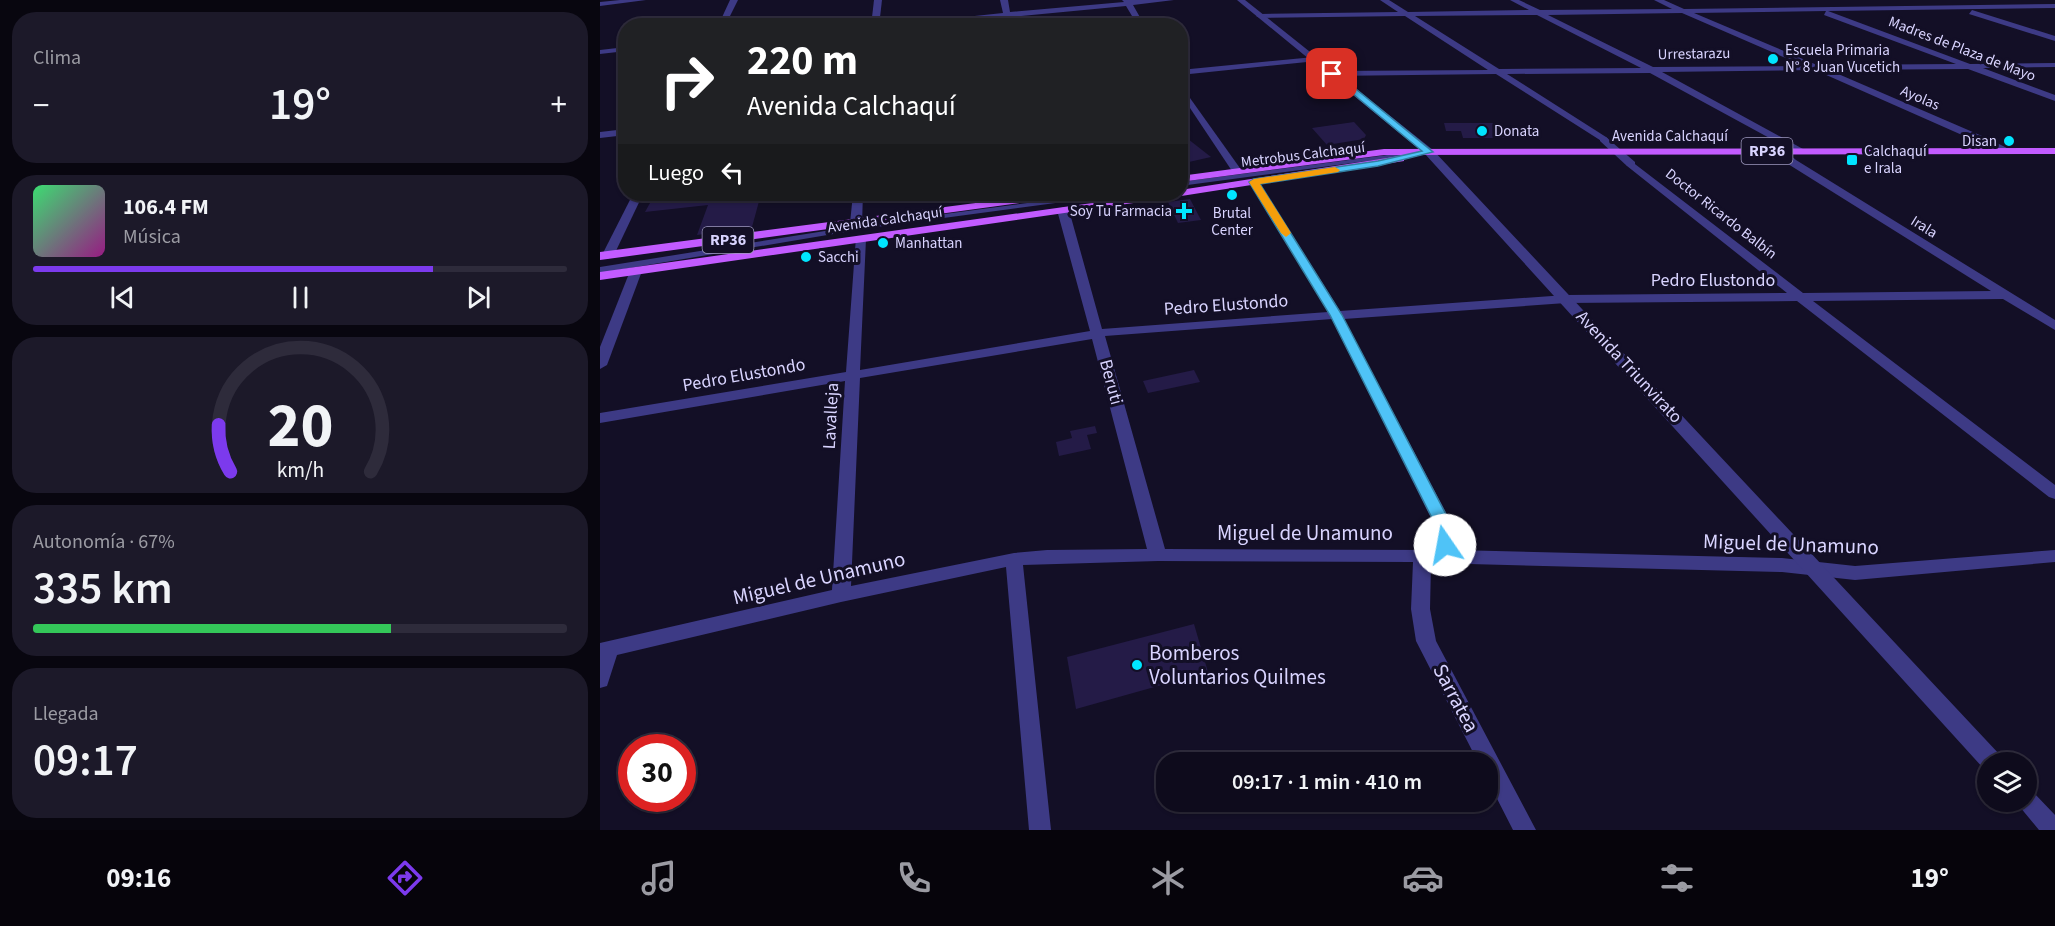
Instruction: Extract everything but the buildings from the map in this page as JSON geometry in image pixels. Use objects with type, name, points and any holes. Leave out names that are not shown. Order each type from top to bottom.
[{"type":"main road","name":"Avenida Calchaquí","points":[[1188,177],[1362,154],[2055,151]]},
{"type":"main road","name":"Avenida Calchaquí","points":[[1188,192],[1378,163],[1429,152]]},
{"type":"main road","name":"Avenida Calchaquí","points":[[603,259],[1004,201]]},
{"type":"main road","name":"Avenida Calchaquí","points":[[600,276],[1126,201]]},
{"type":"street","points":[[600,12],[606,2],[642,0]]},
{"type":"street","points":[[725,18],[734,0]]},
{"type":"street","points":[[876,18],[878,0]]},
{"type":"street","points":[[1004,0],[1008,18]]},
{"type":"street","points":[[966,18],[1170,0]]},
{"type":"street","name":"Avenida Triunvirato","points":[[1241,0],[1429,152],[1983,752]]},
{"type":"street","name":"Doctor Ricardo Balbín","points":[[1384,0],[1603,139],[1631,164],[1800,297],[2055,493]]},
{"type":"street","points":[[1514,0],[1650,69],[1799,151]]},
{"type":"street","name":"Ayolas","points":[[1658,0],[1986,141],[2004,151]]},
{"type":"street","name":"Madres de Plaza de Mayo","points":[[1791,0],[2055,99]]},
{"type":"street","points":[[1937,0],[2055,39]]},
{"type":"street","points":[[1128,2],[1137,18]]},
{"type":"street","points":[[1260,16],[2055,6]]},
{"type":"street","points":[[600,52],[618,50]]},
{"type":"street","points":[[1188,72],[1314,59]]},
{"type":"street","name":"Urrestarazu","points":[[1332,74],[2055,65]]},
{"type":"street","points":[[1188,98],[1237,171]]},
{"type":"street","points":[[600,135],[618,133]]},
{"type":"street","name":"Irala","points":[[1779,151],[2055,326]]},
{"type":"street","points":[[1254,182],[1336,315],[1442,522],[1446,557]]},
{"type":"street","points":[[603,259],[634,201]]},
{"type":"street","points":[[856,223],[858,201]]},
{"type":"street","name":"Beruti","points":[[1063,210],[1158,555]]},
{"type":"street","name":"Lavalleja","points":[[841,596],[860,239]]},
{"type":"street","points":[[600,365],[636,271]]},
{"type":"street","name":"Pedro Elustondo","points":[[600,418],[1097,333],[1566,299],[2006,295]]},
{"type":"street","name":"Miguel de Unamuno","points":[[605,650],[1014,559],[1158,555],[1423,556],[1782,565],[1855,573],[2055,555]]},
{"type":"street","name":"Sarratea","points":[[1423,556],[1419,600],[1420,619],[1426,641],[1525,830]]},
{"type":"street","points":[[1014,559],[1040,830]]},
{"type":"street","points":[[600,680],[605,650]]},
{"type":"street","points":[[2037,811],[2055,830]]},
{"type":"lane","name":"Metrobus Calchaquí","points":[[1188,183],[1429,152]]},
{"type":"lane","points":[[600,270],[869,225],[1054,201]]},
{"type":"slow traffic","points":[[1286,233],[1254,182],[1335,170]]},
{"type":"place","name":"Escuela Primaria N° 8 Juan Vucetich","points":[[1773,59]]},
{"type":"place","name":"Donata","points":[[1482,131]]},
{"type":"place","name":"Disan","points":[[2009,141]]},
{"type":"place","name":"Calchaquí e Irala","points":[[1852,160]]},
{"type":"place","name":"Brutal Center","points":[[1232,195]]},
{"type":"place","name":"Soy Tu Farmacia","points":[[1184,211]]},
{"type":"place","name":"Manhattan","points":[[883,243]]},
{"type":"place","name":"Sacchi","points":[[806,257]]},
{"type":"place","name":"Bomberos Voluntarios Quilmes","points":[[1137,665]]},
{"type":"route","points":[[1332,74],[1429,152],[1398,160],[1254,182],[1336,315],[1442,522],[1445,545]]}]
